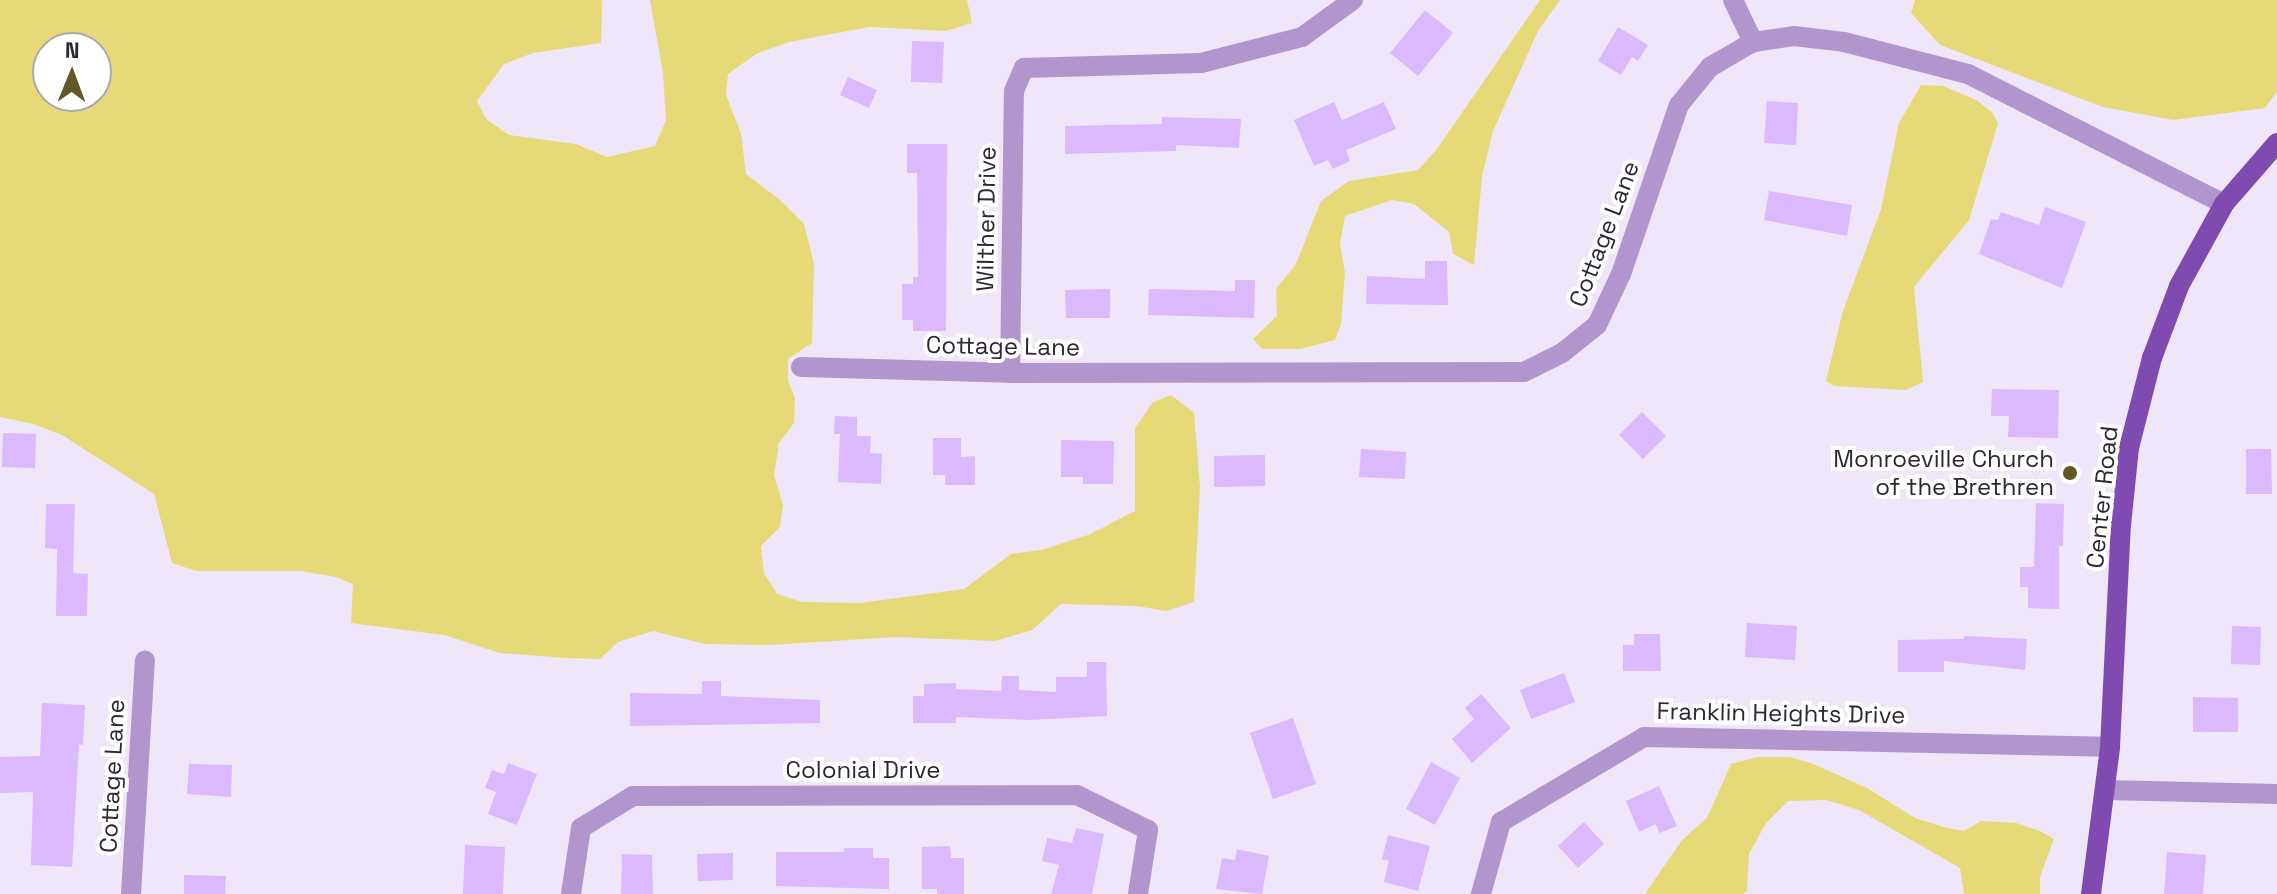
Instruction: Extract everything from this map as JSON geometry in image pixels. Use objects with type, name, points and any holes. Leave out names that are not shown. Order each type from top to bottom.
[{"type":"main road","name":"Center Road","points":[[2091,894],[2110,747],[2121,525],[2129,448],[2152,358],[2179,286],[2224,204],[2277,143]]},
{"type":"street","name":"Wilther Drive","points":[[1010,373],[1014,91],[1024,68],[1201,63],[1302,37],[1353,0]]},
{"type":"street","points":[[1733,0],[1753,42]]},
{"type":"street","name":"Cottage Lane","points":[[801,367],[1010,373],[1524,372],[1562,353],[1597,325],[1621,274],[1679,105],[1710,67],[1753,42],[1794,36],[1844,42],[1968,74],[2224,204]]},
{"type":"street","name":"Cottage Lane","points":[[131,894],[145,660]]},
{"type":"street","name":"Franklin Heights Drive","points":[[1481,894],[1501,822],[1644,737],[2110,747]]},
{"type":"street","points":[[2106,790],[2277,794]]},
{"type":"street","name":"Colonial Drive","points":[[571,894],[581,828],[633,796],[1061,795],[1077,795],[1148,830],[1138,894]]},
{"type":"shaded area","points":[[0,0],[602,0],[601,43],[533,53],[504,64],[477,101],[486,119],[509,135],[576,144],[607,157],[655,146],[666,120],[663,73],[650,0],[967,0],[972,23],[946,31],[869,27],[789,42],[756,54],[728,74],[726,95],[741,133],[746,174],[780,200],[804,224],[814,264],[812,343],[788,359],[788,381],[795,398],[794,423],[779,443],[774,475],[783,505],[780,527],[761,546],[764,573],[777,594],[802,602],[860,603],[964,589],[1011,554],[1041,550],[1088,535],[1135,511],[1135,428],[1153,402],[1171,395],[1194,413],[1200,487],[1194,602],[1166,611],[1137,606],[1061,604],[1032,630],[995,641],[895,637],[770,645],[705,644],[653,631],[618,642],[600,659],[500,653],[444,635],[351,623],[353,584],[336,577],[300,571],[196,571],[172,563],[154,494],[62,435],[33,424],[0,417]]},
{"type":"shaded area","points":[[1540,0],[1560,0],[1538,31],[1493,131],[1482,176],[1474,265],[1453,254],[1449,232],[1414,204],[1392,200],[1345,216],[1340,243],[1345,273],[1341,324],[1335,340],[1300,349],[1262,349],[1253,339],[1277,316],[1276,289],[1296,264],[1321,201],[1349,181],[1418,170],[1437,149]]},
{"type":"shaded area","points":[[1915,0],[2277,0],[2277,92],[2265,108],[2173,120],[2103,107],[1940,45],[1911,13]]},
{"type":"shaded area","points":[[1921,85],[1943,86],[1976,100],[1992,112],[1998,123],[1969,220],[1914,287],[1923,382],[1906,390],[1834,386],[1826,381],[1842,314],[1881,209],[1899,123]]},
{"type":"shaded area","points":[[1757,757],[1789,757],[1811,763],[1867,788],[1915,818],[1947,828],[1964,831],[1981,821],[2016,823],[2040,831],[2054,839],[2040,877],[2040,894],[1964,894],[1960,868],[1859,810],[1826,800],[1788,801],[1766,823],[1749,854],[1747,891],[1743,894],[1645,894],[1682,840],[1707,818],[1731,764]]},
{"type":"building","points":[[1425,10],[1453,33],[1418,76],[1390,53]]},
{"type":"building","points":[[1618,27],[1648,45],[1638,61],[1632,57],[1621,75],[1598,61]]},
{"type":"building","points":[[912,41],[944,42],[942,83],[911,82]]},
{"type":"building","points":[[848,77],[877,90],[869,108],[840,95]]},
{"type":"building","points":[[1767,101],[1798,103],[1796,145],[1764,143]]},
{"type":"building","points":[[1334,102],[1342,120],[1384,102],[1396,129],[1346,150],[1350,161],[1333,169],[1328,160],[1314,166],[1294,120]]},
{"type":"building","points":[[1162,117],[1241,119],[1239,148],[1176,145],[1176,151],[1065,154],[1065,126],[1162,124]]},
{"type":"building","points":[[907,144],[947,144],[946,331],[913,331],[913,320],[902,320],[902,284],[913,284],[913,277],[918,277],[917,173],[907,173]]},
{"type":"building","points":[[1769,191],[1852,205],[1847,236],[1764,220]]},
{"type":"building","points":[[2045,207],[2086,222],[2062,288],[1979,254],[1991,219],[1998,220],[2001,212],[2039,225]]},
{"type":"building","points":[[1425,261],[1447,261],[1448,305],[1366,304],[1367,276],[1425,279]]},
{"type":"building","points":[[1235,280],[1255,280],[1254,318],[1148,315],[1149,289],[1235,291]]},
{"type":"building","points":[[1110,289],[1110,318],[1066,318],[1065,290]]},
{"type":"building","points":[[1992,389],[2059,390],[2058,438],[2008,437],[2009,416],[1991,416]]},
{"type":"building","points":[[1642,412],[1666,436],[1643,459],[1619,435]]},
{"type":"building","points":[[835,416],[857,417],[857,436],[871,436],[870,453],[882,454],[881,484],[838,482],[840,434],[834,434]]},
{"type":"building","points":[[3,433],[36,434],[35,468],[2,467]]},
{"type":"building","points":[[933,438],[961,438],[961,457],[975,456],[975,485],[945,485],[945,475],[933,475]]},
{"type":"building","points":[[1061,440],[1114,441],[1113,484],[1083,484],[1083,477],[1061,477]]},
{"type":"building","points":[[1361,449],[1406,452],[1405,479],[1359,477]]},
{"type":"building","points":[[2246,449],[2271,449],[2272,494],[2246,494]]},
{"type":"building","points":[[1265,455],[1265,486],[1214,487],[1214,456]]},
{"type":"building","points":[[2036,503],[2064,504],[2063,546],[2059,546],[2059,609],[2028,608],[2028,587],[2020,587],[2020,567],[2034,567]]},
{"type":"building","points":[[46,504],[75,504],[73,573],[88,574],[87,616],[56,616],[57,549],[45,548]]},
{"type":"building","points":[[1747,623],[1797,626],[1795,660],[1745,657]]},
{"type":"building","points":[[2232,626],[2261,627],[2260,665],[2231,664]]},
{"type":"building","points":[[1634,634],[1660,634],[1661,671],[1623,671],[1623,645],[1634,645]]},
{"type":"building","points":[[1964,636],[2027,639],[2025,670],[1944,661],[1944,672],[1898,672],[1898,640],[1964,639]]},
{"type":"building","points":[[1087,662],[1106,662],[1107,716],[1028,720],[956,717],[956,723],[913,723],[913,696],[924,696],[924,684],[956,683],[956,689],[1001,691],[1002,676],[1019,676],[1019,690],[1056,692],[1056,677],[1087,677]]},
{"type":"building","points":[[1564,673],[1575,702],[1531,719],[1520,690]]},
{"type":"building","points":[[702,681],[721,681],[721,696],[820,700],[820,723],[630,726],[630,693],[702,694]]},
{"type":"building","points":[[1481,694],[1511,728],[1472,763],[1452,739],[1474,719],[1465,708]]},
{"type":"building","points":[[2193,697],[2238,698],[2238,732],[2193,732]]},
{"type":"building","points":[[42,703],[85,705],[83,745],[79,744],[72,867],[31,865],[33,792],[0,793],[0,757],[40,756]]},
{"type":"building","points":[[1293,718],[1316,784],[1273,799],[1250,733]]},
{"type":"building","points":[[1431,762],[1460,778],[1435,825],[1406,809]]},
{"type":"building","points":[[508,763],[537,774],[517,825],[488,814],[496,792],[485,788],[492,770],[504,774]]},
{"type":"building","points":[[189,764],[232,765],[231,797],[187,794]]},
{"type":"building","points":[[1659,786],[1677,826],[1659,833],[1656,824],[1639,832],[1626,801]]},
{"type":"building","points":[[1584,822],[1604,844],[1578,868],[1558,846]]},
{"type":"building","points":[[1076,828],[1104,834],[1092,894],[1051,894],[1059,865],[1042,861],[1047,838],[1072,843]]},
{"type":"building","points":[[1388,835],[1430,846],[1418,891],[1384,882],[1389,861],[1382,859]]},
{"type":"building","points":[[465,845],[505,847],[503,894],[463,894]]},
{"type":"building","points":[[950,846],[951,858],[964,858],[964,894],[937,894],[937,889],[922,889],[922,847]]},
{"type":"building","points":[[844,848],[873,848],[873,858],[889,858],[889,889],[776,886],[776,852],[844,852]]},
{"type":"building","points":[[1237,849],[1269,856],[1262,894],[1216,889],[1222,858],[1235,860]]},
{"type":"building","points":[[2167,852],[2206,855],[2203,894],[2164,894]]},
{"type":"building","points":[[733,853],[733,880],[698,881],[697,854]]},
{"type":"building","points":[[622,854],[652,855],[653,894],[621,894]]},
{"type":"building","points":[[184,875],[226,876],[225,894],[184,894]]},
{"type":"place","name":"Monroeville Church of the Brethren","points":[[2070,473]]}]
